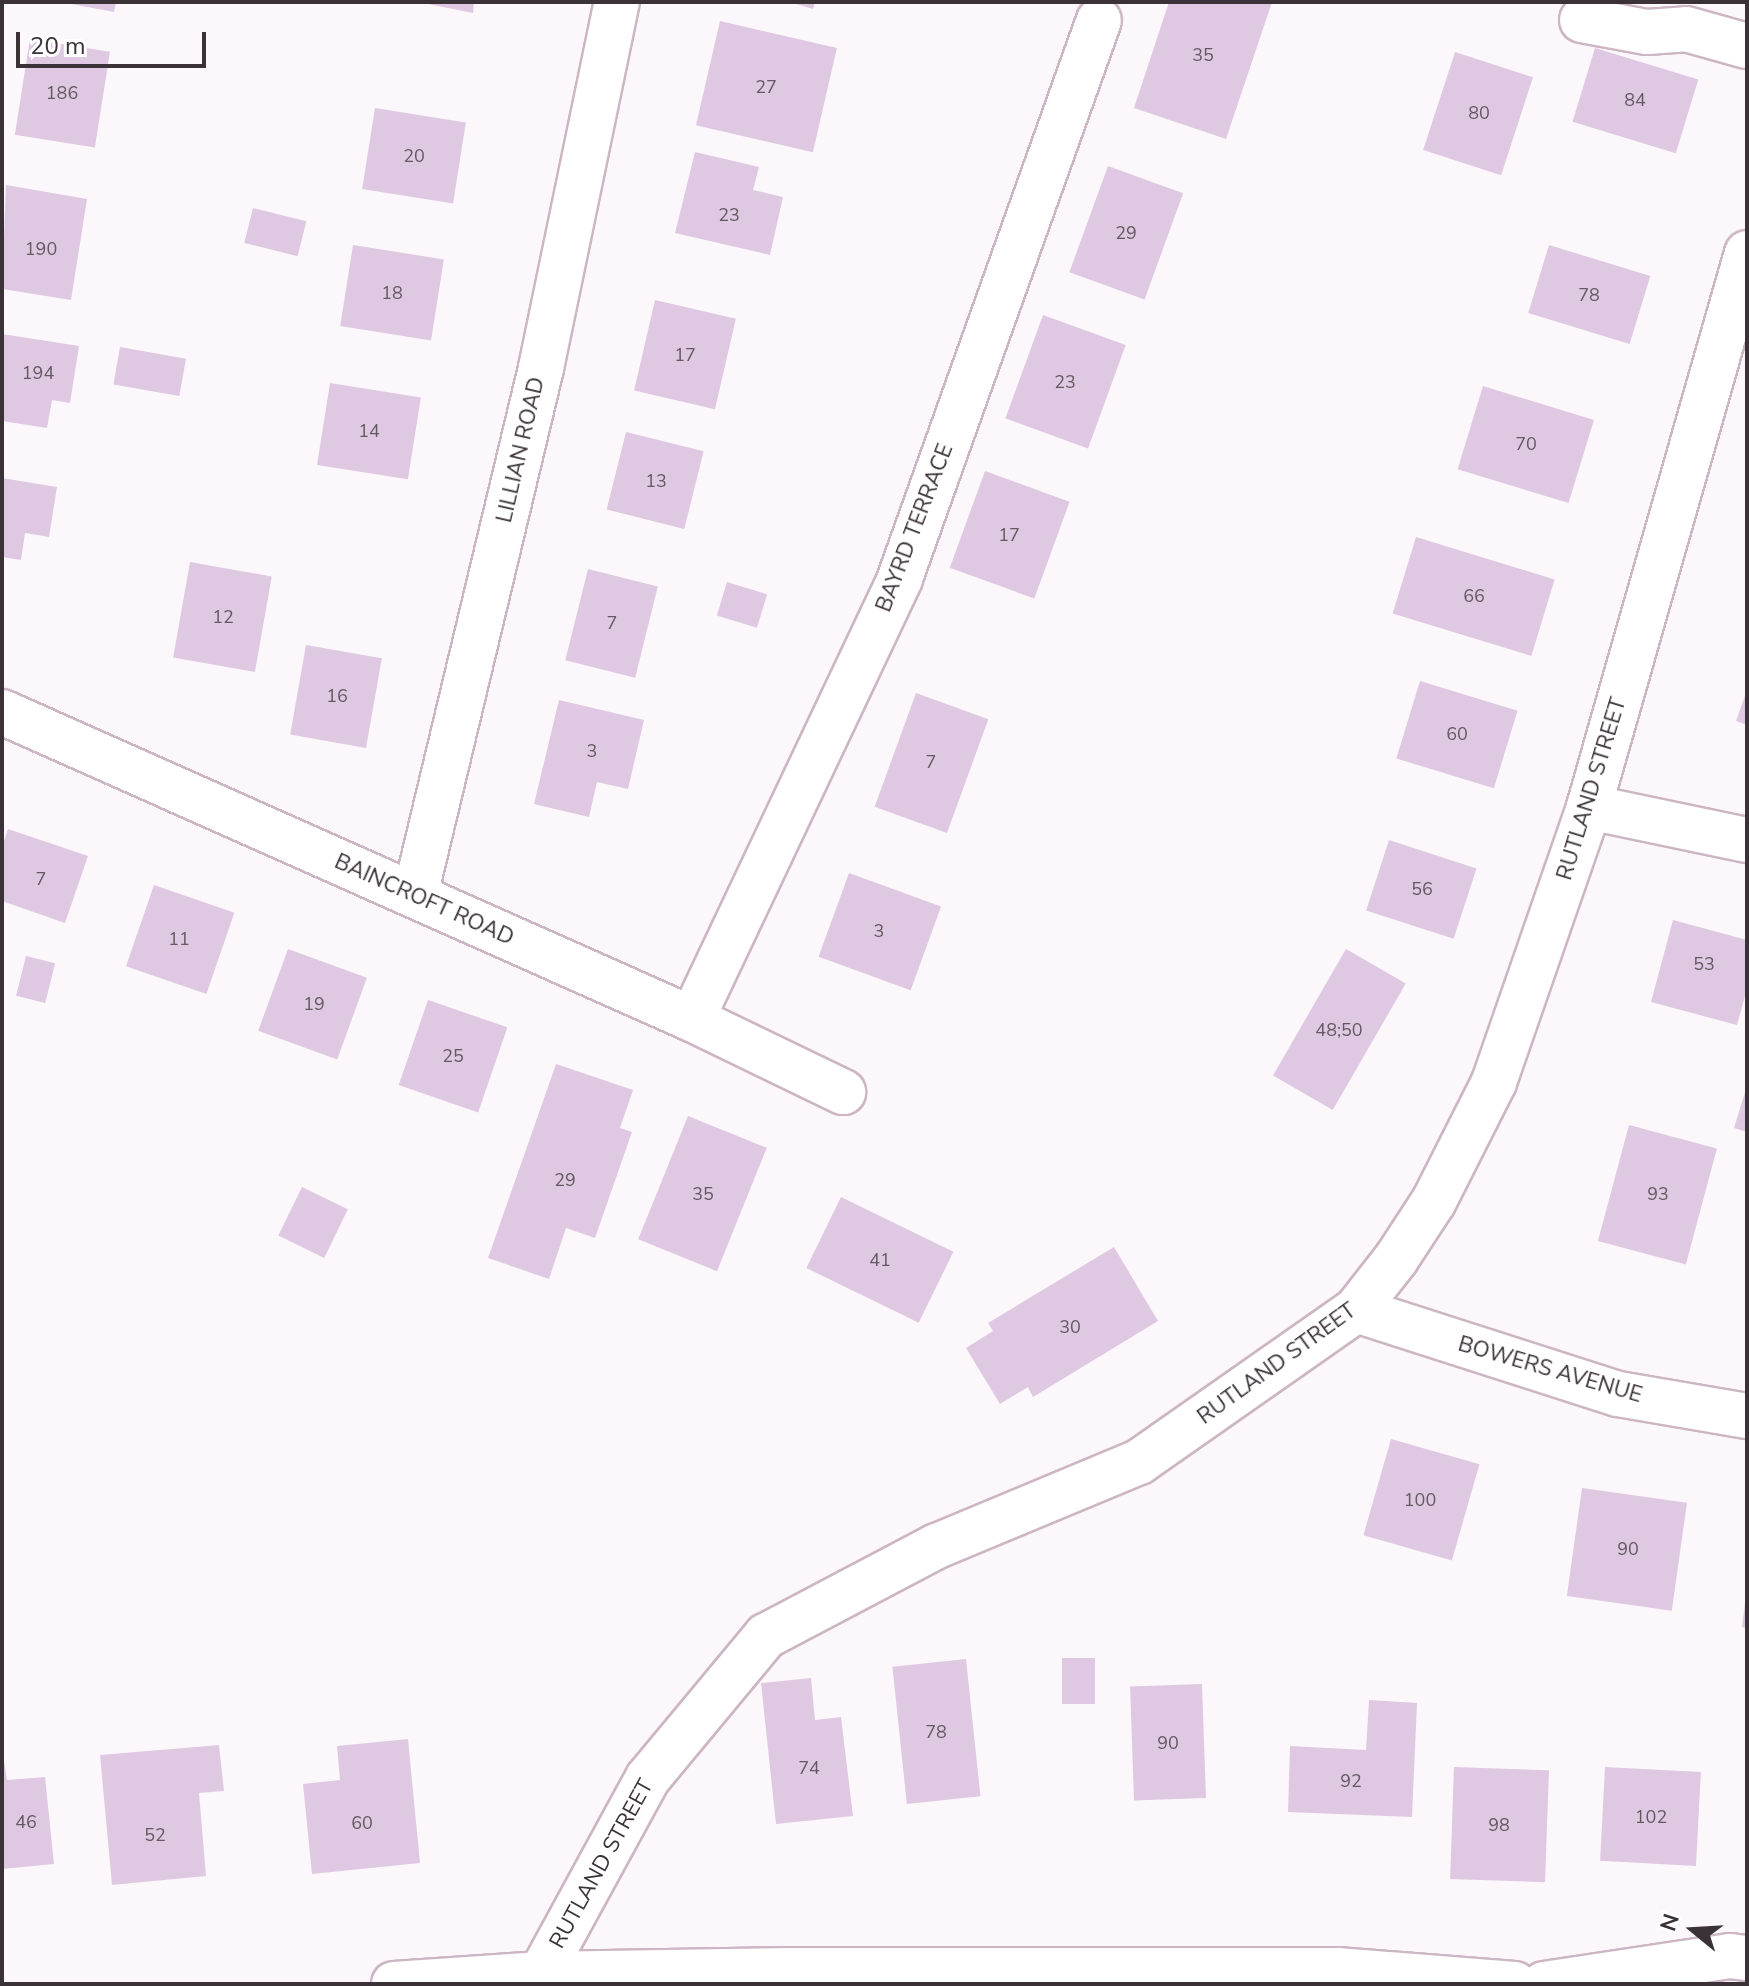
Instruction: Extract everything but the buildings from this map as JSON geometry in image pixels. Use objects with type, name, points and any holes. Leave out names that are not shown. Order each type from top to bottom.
[{"type":"street","name":"LILLIAN ROAD","points":[[415,895],[541,368],[617,2]]},
{"type":"street","points":[[1582,20],[1647,32],[1689,16],[1747,46]]},
{"type":"street","name":"BAYRD TERRACE","points":[[692,1019],[900,578],[1099,20]]},
{"type":"street","name":"RUTLAND STREET","points":[[541,1974],[648,1778],[766,1636],[937,1546],[1139,1462],[1356,1310],[1434,1201],[1494,1082],[1589,807],[1747,253]]},
{"type":"street","name":"BAINCROFT ROAD","points":[[2,712],[692,1019],[843,1092]]},
{"type":"street","points":[[1589,807],[1747,840]]},
{"type":"street","name":"BOWERS AVENUE","points":[[1356,1310],[1618,1394],[1747,1416]]},
{"type":"street","points":[[1544,1984],[1730,1956],[1747,1958]]},
{"type":"street","points":[[394,1984],[541,1974],[1334,1977],[1514,1984]]}]
